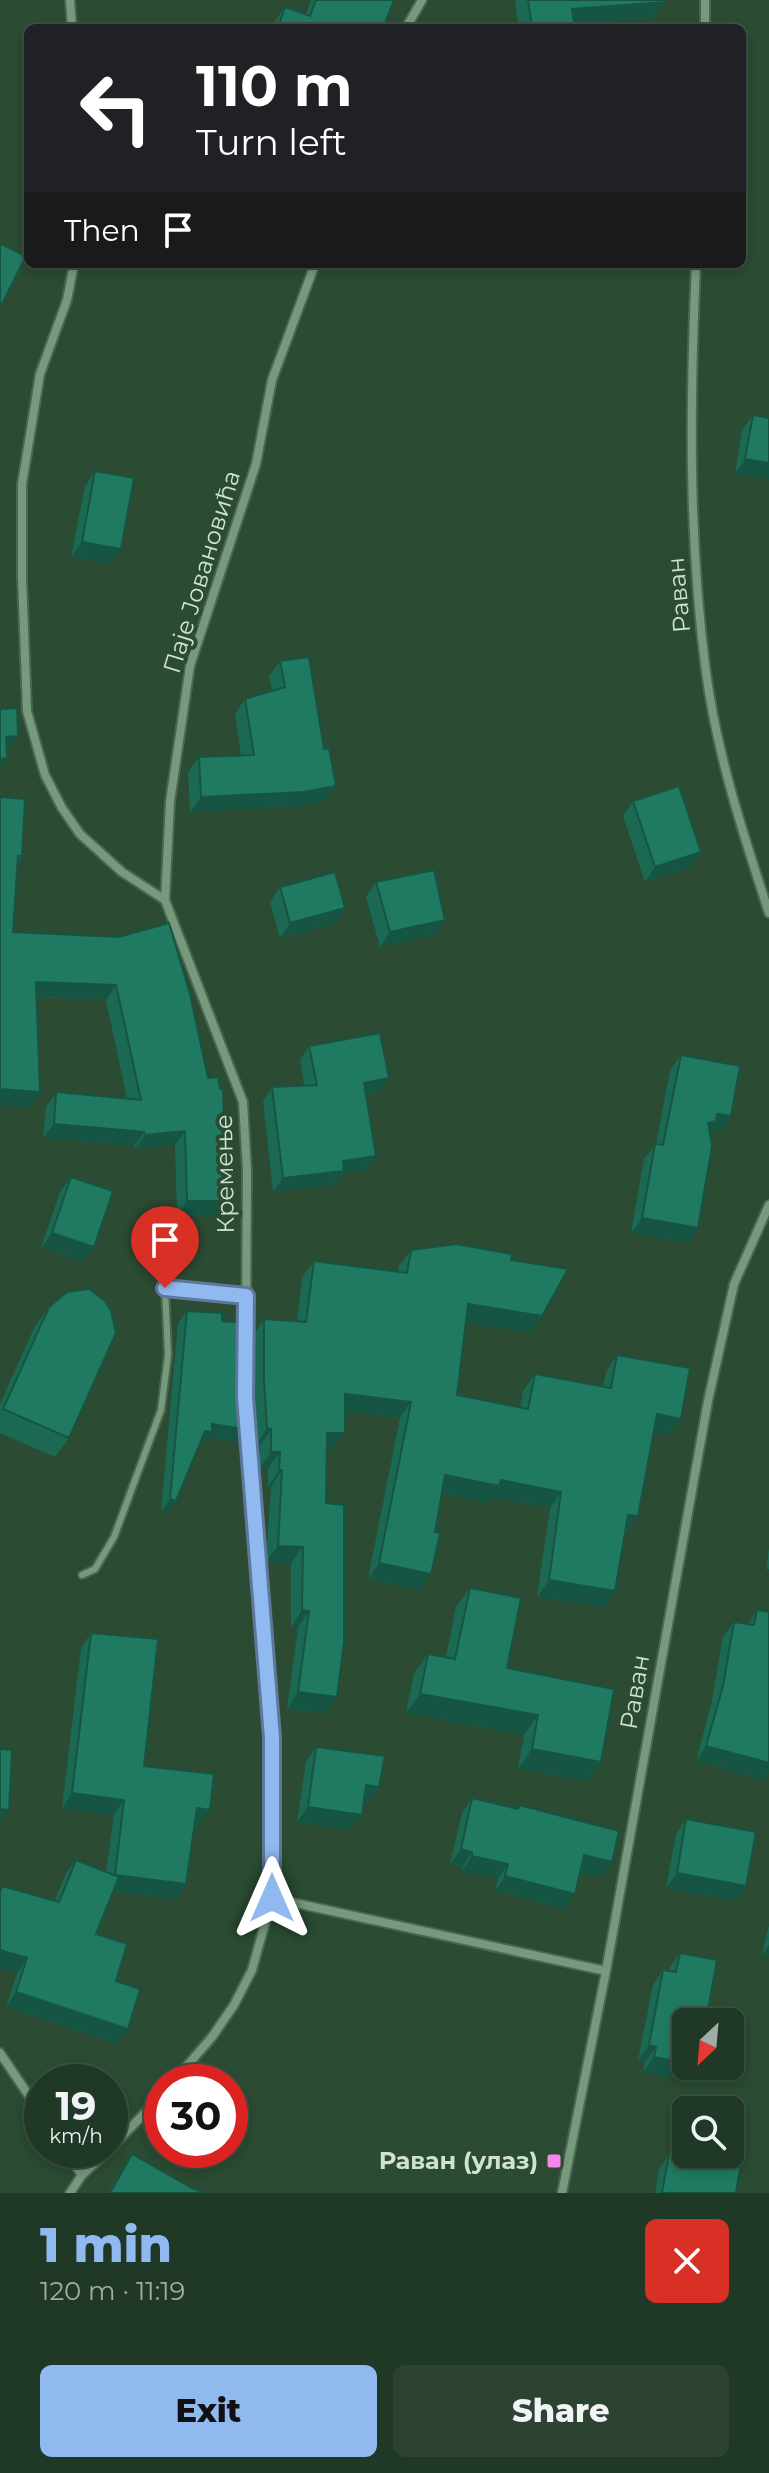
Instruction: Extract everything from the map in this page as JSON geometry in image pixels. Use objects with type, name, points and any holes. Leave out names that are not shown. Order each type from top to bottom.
[{"type":"street","points":[[70,0],[72,24]]},
{"type":"street","points":[[408,24],[422,0]]},
{"type":"street","points":[[705,0],[705,24]]},
{"type":"street","points":[[73,268],[67,300],[40,374],[22,484],[27,711],[45,775],[80,834],[122,872],[165,900]]},
{"type":"street","name":"Паје Јовановића","points":[[165,900],[170,802],[190,666],[256,464],[272,380],[314,268]]},
{"type":"street","name":"Раван","points":[[696,268],[691,512],[706,674],[734,805],[769,913]]},
{"type":"street","name":"Кремење","points":[[165,900],[243,1102],[247,1170],[246,1339]]},
{"type":"street","name":"Раван","points":[[562,2193],[606,1971],[708,1401],[734,1284],[769,1205]]},
{"type":"street","points":[[189,2064],[234,2005],[252,1970],[272,1898],[272,1738],[247,1412]]},
{"type":"street","points":[[272,1898],[606,1971]]},
{"type":"street","points":[[0,2053],[24,2088]]},
{"type":"street","points":[[128,2130],[144,2113]]},
{"type":"street","points":[[77,2168],[82,2175]]},
{"type":"street","points":[[70,2193],[89,2168]]},
{"type":"lane","points":[[82,1575],[95,1569],[114,1537],[161,1410],[168,1355],[165,1288],[246,1296]]},
{"type":"building","points":[[316,0],[394,0],[385,24],[279,24],[285,7],[310,16]]},
{"type":"building","points":[[528,0],[665,0],[572,9],[574,24],[531,24]]},
{"type":"building","points":[[0,244],[24,255],[24,260],[0,308]]},
{"type":"building","points":[[753,415],[769,418],[769,463],[745,459]]},
{"type":"building","points":[[95,471],[134,478],[121,549],[82,542]]},
{"type":"building","points":[[309,657],[324,749],[329,748],[336,786],[303,792],[201,797],[199,757],[254,755],[245,699],[285,687],[280,661]]},
{"type":"building","points":[[17,708],[18,736],[6,737],[7,758],[0,759],[0,709]]},
{"type":"building","points":[[679,786],[701,852],[655,867],[633,801]]},
{"type":"building","points":[[0,797],[25,799],[13,932],[119,937],[169,923],[190,994],[208,1078],[218,1077],[220,1089],[223,1089],[226,1201],[187,1201],[185,1131],[145,1135],[144,1132],[54,1124],[56,1092],[141,1100],[116,985],[36,982],[40,1092],[0,1089]]},
{"type":"building","points":[[434,870],[445,920],[390,932],[376,882]]},
{"type":"building","points":[[335,872],[345,908],[290,923],[280,887]]},
{"type":"building","points":[[380,1033],[389,1078],[364,1083],[376,1156],[343,1161],[344,1171],[283,1178],[272,1087],[317,1085],[309,1046]]},
{"type":"building","points":[[681,1055],[740,1066],[731,1116],[717,1114],[716,1121],[708,1123],[712,1146],[698,1228],[642,1218],[655,1144],[663,1145]]},
{"type":"building","points":[[71,1177],[113,1191],[94,1247],[52,1233]]},
{"type":"building","points":[[456,1244],[512,1254],[511,1260],[568,1269],[542,1316],[468,1304],[457,1395],[528,1409],[535,1374],[611,1388],[617,1355],[690,1368],[681,1419],[657,1414],[638,1516],[628,1515],[615,1591],[549,1580],[561,1492],[501,1480],[499,1486],[445,1475],[435,1532],[440,1533],[431,1574],[379,1563],[411,1402],[345,1394],[345,1433],[327,1433],[326,1503],[344,1505],[344,1641],[337,1697],[298,1692],[309,1611],[302,1610],[303,1547],[278,1546],[282,1470],[279,1470],[280,1452],[271,1452],[271,1429],[267,1428],[264,1319],[306,1322],[314,1261],[407,1273],[411,1250]]},
{"type":"building","points":[[89,1289],[105,1301],[111,1311],[116,1333],[69,1438],[3,1409],[49,1307],[67,1292]]},
{"type":"building","points":[[187,1311],[222,1313],[222,1321],[247,1323],[246,1385],[250,1430],[212,1424],[212,1432],[205,1431],[176,1501],[170,1499]]},
{"type":"building","points":[[470,1588],[521,1598],[507,1668],[614,1689],[601,1762],[532,1749],[538,1715],[420,1694],[428,1654],[455,1659]]},
{"type":"building","points":[[757,1610],[769,1612],[769,1763],[706,1746],[723,1686],[734,1622],[754,1625]]},
{"type":"building","points":[[91,1633],[158,1639],[144,1766],[214,1774],[210,1810],[197,1808],[186,1884],[115,1875],[124,1800],[72,1793]]},
{"type":"building","points":[[316,1747],[385,1756],[379,1787],[366,1785],[362,1815],[308,1807]]},
{"type":"building","points":[[0,1749],[12,1750],[9,1810],[0,1809]]},
{"type":"building","points":[[472,1798],[518,1809],[519,1805],[619,1831],[612,1862],[584,1855],[575,1894],[505,1876],[508,1864],[472,1856],[472,1852],[461,1849]]},
{"type":"building","points":[[686,1819],[756,1832],[746,1886],[677,1873]]},
{"type":"building","points":[[76,1860],[119,1877],[96,1934],[127,1944],[116,1981],[140,1989],[128,2029],[16,1992],[27,1958],[0,1950],[2,1886],[59,1902]]},
{"type":"building","points":[[680,1953],[717,1960],[708,2008],[672,2008],[672,2060],[654,2057],[656,2047],[649,2045],[663,1970],[676,1972]]},
{"type":"building","points":[[132,2154],[144,2161],[144,2168],[157,2168],[206,2193],[110,2193],[124,2168],[128,2168]]},
{"type":"building","points":[[669,2154],[672,2154],[672,2168],[740,2168],[736,2193],[662,2193]]},
{"type":"place","name":"Раван (улаз)","points":[[554,2161]]},
{"type":"route","points":[[165,1288],[246,1296],[245,1397],[272,1738],[272,1898]]}]
